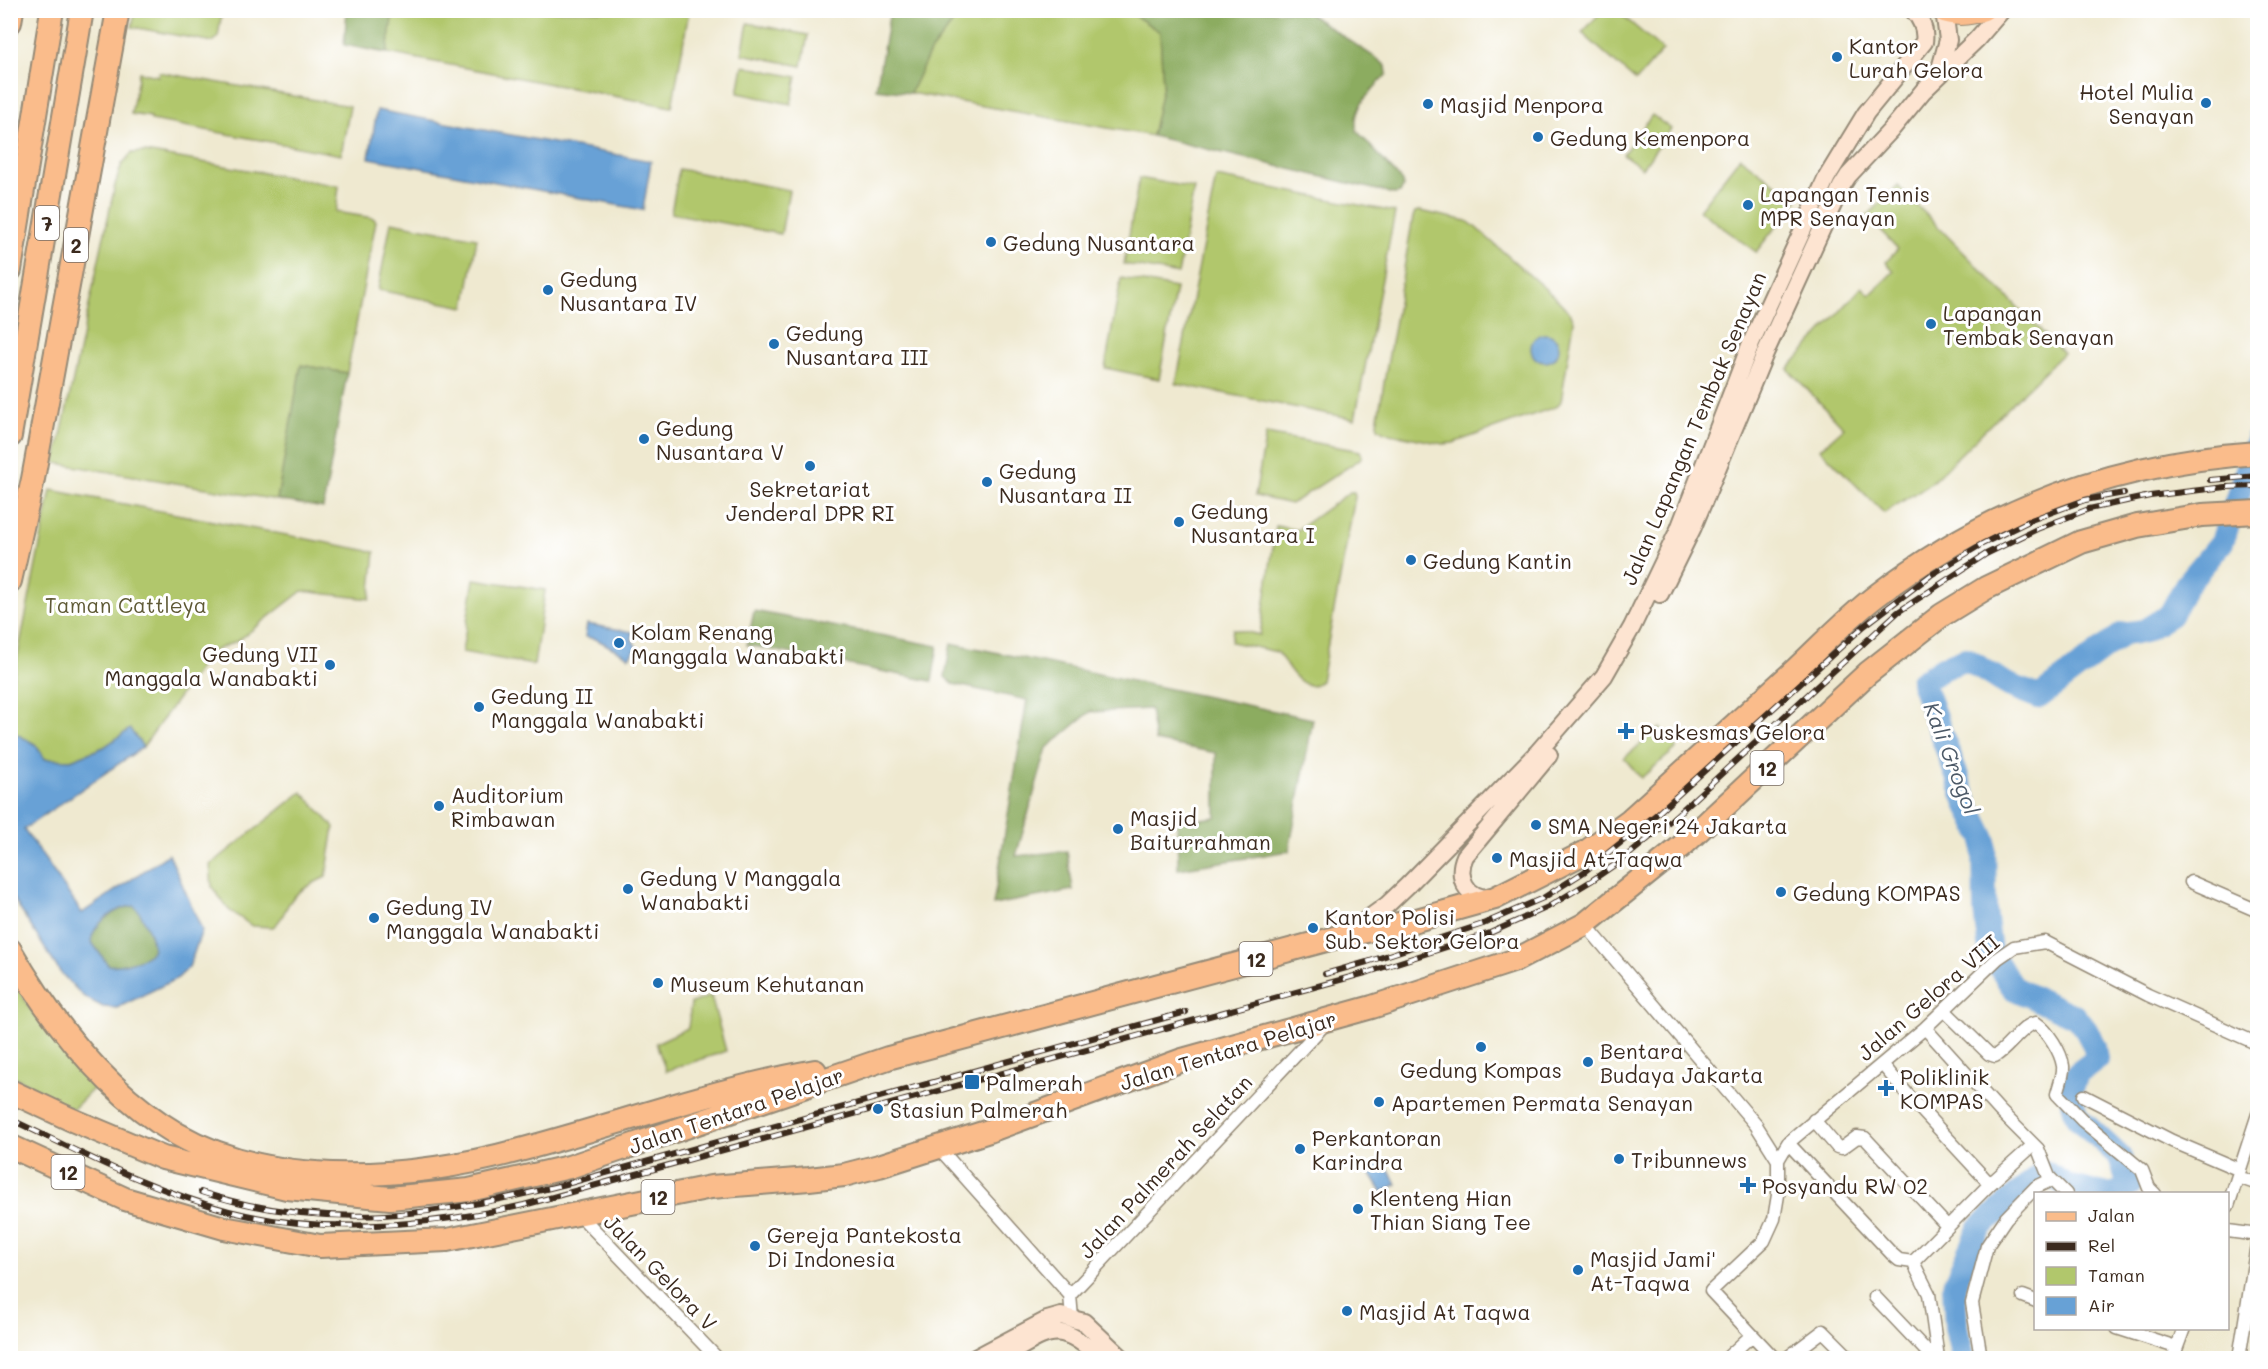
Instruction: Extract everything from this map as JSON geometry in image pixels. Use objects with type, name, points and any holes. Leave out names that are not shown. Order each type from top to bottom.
[{"type":"highway","points":[[10,22],[12,10]]},
{"type":"highway","points":[[10,172],[31,71],[50,10]]},
{"type":"highway","name":"7","points":[[10,270],[50,10]]},
{"type":"highway","name":"7","points":[[10,436],[82,10]]},
{"type":"highway","name":"2","points":[[10,581],[31,489],[118,10]]},
{"type":"highway","name":"Jalan Tentara Pelajar","points":[[10,1091],[163,1158],[390,1198],[469,1190],[569,1167],[888,1058],[1347,935],[1413,921],[1495,898],[1586,852],[1630,820],[1874,597],[1938,552],[2001,518],[2072,487],[2146,467],[2226,455],[2258,453]]},
{"type":"highway","name":"Jalan Tentara Pelajar","points":[[10,1146],[125,1198],[224,1228],[320,1246],[447,1240],[577,1212],[711,1187],[844,1175],[939,1148],[1182,1060],[1329,1020],[1516,960],[1585,924],[1682,846],[1868,673],[1942,615],[1986,588],[2081,542],[2137,526],[2202,514],[2256,512]]},
{"type":"highway","points":[[10,950],[39,997],[75,1044],[115,1085],[161,1124],[203,1147],[244,1160],[292,1180]]},
{"type":"main road","name":"Jalan Lapangan Tembak Senayan","points":[[1347,935],[1387,905],[1407,886],[1538,753],[1604,676],[1632,627],[1679,529],[1750,343],[1827,177],[1866,113],[1924,42],[1924,29],[1913,10]]},
{"type":"main road","points":[[1938,77],[1948,40],[1942,11],[1971,15],[1983,10]]},
{"type":"main road","name":"Jalan Lapangan Tembak Senayan","points":[[1495,898],[1482,899],[1465,887],[1460,867],[1465,856],[1611,681],[1641,632],[1693,526],[1766,351],[1841,187],[1848,176],[1938,77],[1977,39],[2002,10]]},
{"type":"main road","points":[[975,1359],[1047,1320],[1061,1316],[1084,1323],[1122,1359]]},
{"type":"main road","points":[[1001,1359],[1049,1332],[1067,1333],[1078,1338],[1100,1359]]},
{"type":"street","points":[[2191,882],[2258,912]]},
{"type":"street","points":[[1585,924],[1756,1125],[1778,1160],[1778,1196],[1774,1219],[1764,1241],[1711,1291],[1774,1359]]},
{"type":"street","name":"Jalan Gelora VIII","points":[[1778,1160],[1788,1143],[1925,1028],[2014,947],[2045,942],[2148,995],[2258,1044]]},
{"type":"street","points":[[1944,1010],[1989,1054],[1995,1056],[2008,1046],[2027,1025],[2036,1023],[2042,1027],[2049,1034],[2063,1067],[2057,1094],[2083,1121],[2142,1170],[2149,1188],[2154,1192]]},
{"type":"street","name":"Jalan Palmerah Selatan","points":[[1070,1296],[1329,1020]]},
{"type":"street","points":[[1925,1028],[2000,1111],[2038,1149],[2049,1175],[2064,1192]]},
{"type":"street","points":[[1882,1064],[1990,1184]]},
{"type":"street","points":[[2084,1096],[2258,1184]]},
{"type":"street","points":[[2229,1203],[2257,1118]]},
{"type":"street","points":[[1814,1120],[1838,1147],[1842,1148],[1857,1137],[1865,1138],[1947,1226]]},
{"type":"street","points":[[1788,1143],[1892,1254],[1899,1260],[1913,1262]]},
{"type":"street","points":[[1913,1262],[1990,1184],[2030,1148],[2032,1143]]},
{"type":"street","points":[[939,1148],[1070,1296],[1072,1318]]},
{"type":"street","points":[[1981,1359],[1972,1303],[1987,1246],[2006,1218],[2049,1175]]},
{"type":"street","name":"Jalan Gelora V","points":[[577,1212],[717,1359]]},
{"type":"street","points":[[2229,1231],[2258,1237],[2240,1352],[2242,1359]]},
{"type":"street","points":[[1913,1262],[1929,1294],[1935,1359]]},
{"type":"street","points":[[2023,1296],[2034,1300]]},
{"type":"street","points":[[1875,1297],[1935,1359]]},
{"type":"street","points":[[2119,1330],[2174,1353],[2184,1330]]},
{"type":"street","points":[[1787,1359],[1823,1331],[1850,1359]]},
{"type":"street","points":[[1727,1359],[1752,1335]]},
{"type":"green space","points":[[135,10],[222,11],[218,37],[213,42],[132,27]]},
{"type":"green space","points":[[347,11],[393,11],[387,53],[344,45]]},
{"type":"green space","points":[[393,11],[689,11],[672,107],[387,53]]},
{"type":"green space","points":[[890,11],[962,11],[930,52],[910,93],[876,89]]},
{"type":"green space","points":[[962,11],[1128,11],[1160,31],[1163,85],[1152,136],[910,93],[930,52]]},
{"type":"green space","points":[[1128,11],[1305,11],[1379,60],[1386,66],[1387,74],[1360,107],[1356,123],[1357,131],[1402,181],[1403,187],[1400,193],[1394,194],[1152,136],[1163,85],[1160,32]]},
{"type":"green space","points":[[1602,11],[1617,11],[1663,50],[1636,81],[1582,33]]},
{"type":"green space","points":[[748,23],[808,35],[802,66],[742,54]]},
{"type":"green space","points":[[743,66],[797,77],[791,104],[738,93]]},
{"type":"green space","points":[[139,72],[158,76],[159,72],[350,106],[341,155],[151,120],[151,117],[131,114]]},
{"type":"green space","points":[[1652,115],[1671,129],[1642,168],[1623,154]]},
{"type":"green space","points":[[145,152],[339,186],[336,212],[373,218],[376,221],[347,373],[301,365],[277,500],[55,463],[115,185],[122,164],[132,153]]},
{"type":"green space","name":"Lapangan Tennis MPR Senayan","points":[[1740,157],[1797,200],[1756,252],[1699,210]]},
{"type":"green space","points":[[679,169],[789,190],[781,234],[671,213]]},
{"type":"green space","points":[[1216,177],[1395,212],[1355,419],[1176,384]]},
{"type":"green space","points":[[1139,178],[1194,188],[1178,274],[1124,264]]},
{"type":"green space","name":"Lapangan Tembak Senayan","points":[[1898,186],[2063,353],[1931,483],[1884,513],[1820,449],[1844,428],[1788,369],[1862,287],[1870,295],[1894,271],[1886,262],[1898,249],[1867,216]]},
{"type":"green space","points":[[1420,211],[1467,221],[1571,314],[1574,321],[1561,401],[1558,406],[1453,443],[1443,444],[1384,432],[1378,428],[1377,423],[1413,217],[1415,212]]},
{"type":"green space","points":[[391,222],[477,238],[465,307],[378,290]]},
{"type":"green space","points":[[1121,278],[1176,288],[1159,379],[1105,368]]},
{"type":"green space","points":[[301,365],[347,373],[323,508],[277,500]]},
{"type":"green space","points":[[1266,434],[1360,451],[1362,456],[1291,504],[1255,496]]},
{"type":"green space","name":"Taman Cattleya","points":[[51,490],[375,552],[370,599],[302,591],[239,640],[211,652],[143,747],[130,729],[104,747],[71,760],[45,759],[35,744],[11,731],[11,689]]},
{"type":"green space","points":[[1350,492],[1354,492],[1355,497],[1321,681],[1313,686],[1301,682],[1277,652],[1231,642],[1233,629],[1260,635],[1276,526],[1297,530]]},
{"type":"green space","points":[[474,579],[545,590],[534,665],[462,652]]},
{"type":"green space","points":[[754,611],[938,646],[932,681],[747,645]]},
{"type":"green space","points":[[951,643],[1313,719],[1289,851],[1178,869],[1177,822],[1216,817],[1216,753],[1155,741],[1150,709],[1090,712],[1047,748],[1016,856],[1067,851],[1073,890],[993,905],[1027,700],[953,684],[945,677]]},
{"type":"green space","points":[[1660,728],[1677,748],[1641,778],[1624,758]]},
{"type":"green space","points":[[302,792],[334,827],[326,877],[295,895],[280,920],[273,927],[252,926],[229,910],[212,887],[210,865]]},
{"type":"green space","points":[[135,906],[150,935],[152,950],[146,957],[120,965],[108,965],[91,941],[93,934],[107,917],[121,909]]},
{"type":"green space","points":[[10,973],[30,1009],[59,1046],[99,1083],[73,1109],[11,1075]]},
{"type":"green space","points":[[711,996],[726,1051],[666,1071],[656,1043],[688,1028],[691,1003]]},
{"type":"water","points":[[377,110],[651,161],[643,210],[369,158]]},
{"type":"water","points":[[1545,334],[1555,338],[1559,348],[1555,358],[1545,362],[1535,358],[1531,348],[1535,338]]},
{"type":"water","name":"Kolam Renang Manggala Wanabakti","points":[[587,624],[633,632],[632,639],[637,648],[629,657],[596,639],[585,637]]},
{"type":"water","points":[[130,729],[143,747],[24,829],[82,913],[169,854],[202,930],[189,967],[178,978],[117,1008],[103,1007],[84,997],[60,972],[11,895],[11,731],[35,744],[45,759],[71,760],[104,747]],"holes":[[[127,907],[136,908],[150,935],[152,950],[146,957],[120,965],[108,965],[91,941],[93,934],[101,922],[113,913]]]},
{"type":"water","points":[[1383,1161],[1397,1184],[1382,1192],[1368,1170]]},
{"type":"waterway","name":"Kali Grogol","points":[[2119,1192],[2129,1186],[2120,1157],[2077,1117],[2070,1093],[2077,1074],[2097,1059],[2095,1047],[2086,1030],[2076,1017],[2013,988],[1990,952],[1985,910],[1984,839],[1968,806],[1922,682],[1943,668],[1966,659],[2006,684],[2039,697],[2123,634],[2144,631],[2170,615],[2186,585],[2222,542],[2258,438]]},
{"type":"waterway","name":"Kali Grogol","points":[[1963,1358],[1956,1327],[1954,1285],[1980,1227],[2044,1172],[2070,1187],[2094,1192]]},
{"type":"railway","points":[[2210,480],[2258,476]]},
{"type":"railway","points":[[10,1119],[145,1182],[229,1211],[302,1224],[339,1226],[414,1223],[524,1205],[1369,972],[1490,933],[1548,907],[1591,881],[1626,857],[1671,820],[1898,612],[1986,554],[2037,529],[2089,509],[2150,496],[2225,487],[2258,486]]},
{"type":"railway","points":[[1325,974],[1483,924],[1543,898],[1584,872],[1658,813],[1864,626],[1931,575],[1982,544],[2031,520],[2085,500],[2124,493]]},
{"type":"railway","points":[[201,1192],[248,1205],[340,1216],[386,1215],[477,1204],[570,1183],[1186,1012]]},
{"type":"place","name":"Kantor Lurah Gelora","points":[[1837,57]]},
{"type":"place","name":"Hotel Mulia Senayan","points":[[2206,103]]},
{"type":"place","name":"Masjid Menpora","points":[[1428,104]]},
{"type":"place","name":"Gedung Kemenpora","points":[[1538,137]]},
{"type":"place","name":"Lapangan Tennis MPR Senayan","points":[[1748,205]]},
{"type":"place","name":"Gedung Nusantara","points":[[991,242]]},
{"type":"place","name":"Gedung Nusantara IV","points":[[548,290]]},
{"type":"place","name":"Lapangan Tembak Senayan","points":[[1931,324]]},
{"type":"place","name":"Gedung Nusantara III","points":[[774,344]]},
{"type":"place","name":"Gedung Nusantara V","points":[[644,439]]},
{"type":"place","name":"Sekretariat Jenderal DPR RI","points":[[810,466]]},
{"type":"place","name":"Gedung Nusantara II","points":[[987,482]]},
{"type":"place","name":"Gedung Nusantara I","points":[[1179,522]]},
{"type":"place","name":"Gedung Kantin","points":[[1411,560]]},
{"type":"place","name":"Kolam Renang Manggala Wanabakti","points":[[619,643]]},
{"type":"place","name":"Gedung VII Manggala Wanabakti","points":[[330,665]]},
{"type":"place","name":"Gedung II Manggala Wanabakti","points":[[479,707]]},
{"type":"place","name":"Puskesmas Gelora","points":[[1626,731]]},
{"type":"place","name":"Auditorium Rimbawan","points":[[439,806]]},
{"type":"place","name":"SMA Negeri 24 Jakarta","points":[[1536,825]]},
{"type":"place","name":"Masjid Baiturrahman","points":[[1118,829]]},
{"type":"place","name":"Masjid At-Taqwa","points":[[1497,858]]},
{"type":"place","name":"Gedung V Manggala Wanabakti","points":[[628,889]]},
{"type":"place","name":"Gedung KOMPAS","points":[[1781,892]]},
{"type":"place","name":"Gedung IV Manggala Wanabakti","points":[[374,918]]},
{"type":"place","name":"Kantor Polisi Sub. Sektor Gelora","points":[[1313,928]]},
{"type":"place","name":"Museum Kehutanan","points":[[658,983]]},
{"type":"place","name":"Gedung Kompas","points":[[1481,1047]]},
{"type":"place","name":"Bentara Budaya Jakarta","points":[[1588,1062]]},
{"type":"place","name":"Palmerah","points":[[972,1082]]},
{"type":"place","name":"Poliklinik KOMPAS","points":[[1886,1088]]},
{"type":"place","name":"Apartemen Permata Senayan","points":[[1379,1102]]},
{"type":"place","name":"Stasiun Palmerah","points":[[878,1109]]},
{"type":"place","name":"Perkantoran Karindra","points":[[1300,1149]]},
{"type":"place","name":"Tribunnews","points":[[1619,1159]]},
{"type":"place","name":"Posyandu RW 02","points":[[1748,1185]]},
{"type":"place","name":"Klenteng Hian Thian Siang Tee","points":[[1358,1209]]},
{"type":"place","name":"Gereja Pantekosta Di Indonesia","points":[[755,1246]]},
{"type":"place","name":"Masjid Jami' At-Taqwa","points":[[1578,1270]]},
{"type":"place","name":"Masjid At Taqwa","points":[[1347,1311]]}]
